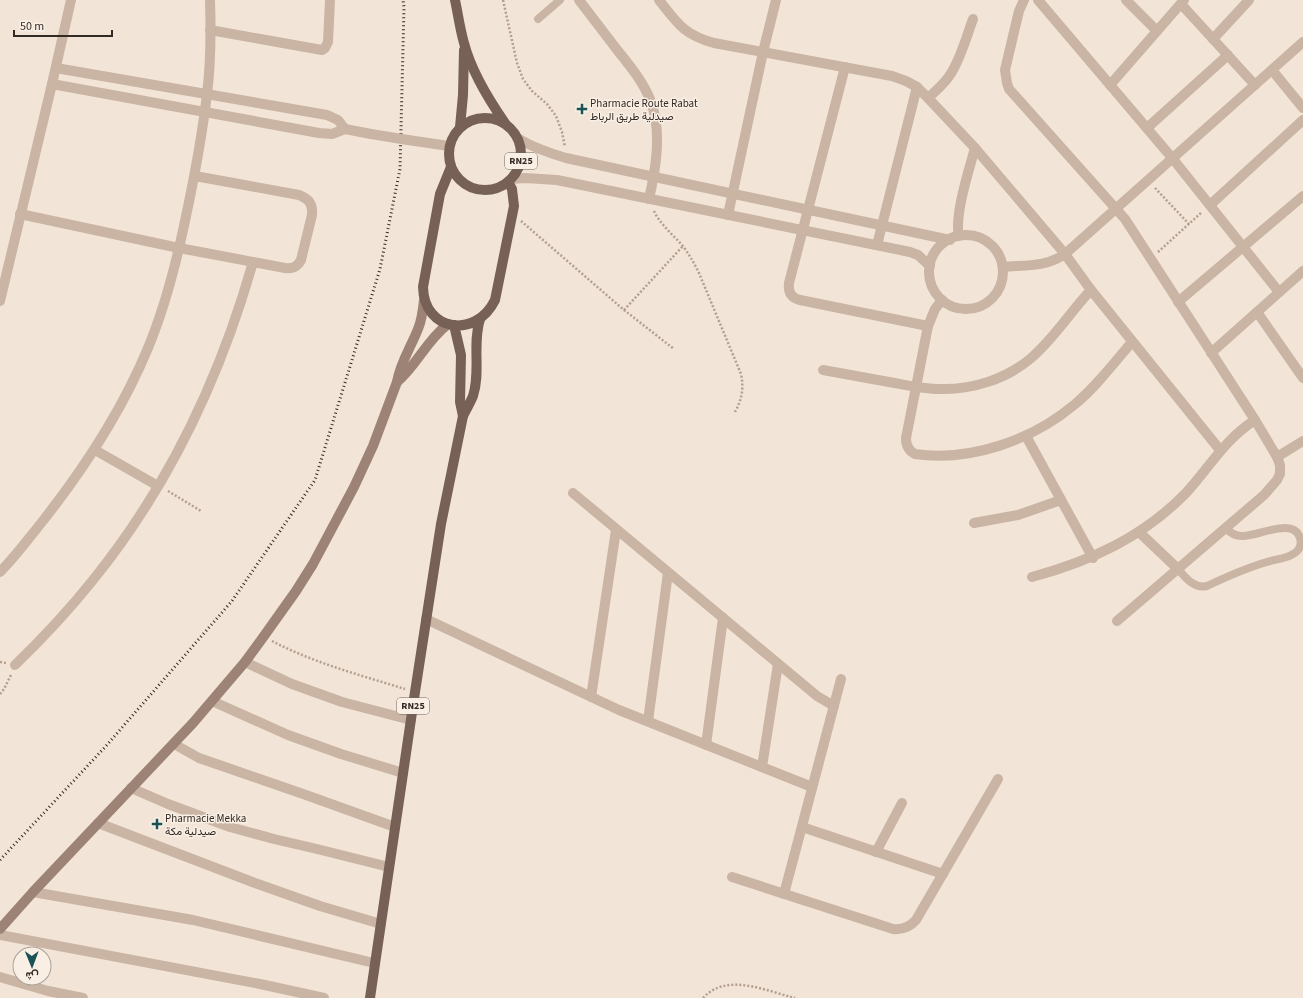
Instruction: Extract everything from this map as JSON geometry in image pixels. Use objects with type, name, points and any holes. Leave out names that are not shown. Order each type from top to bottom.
[{"type":"main road","name":"RN25","points":[[451,167],[458,179],[469,186],[483,190],[496,188],[510,181],[515,175],[520,164],[522,151],[519,139],[511,127],[505,123],[485,91],[469,56],[464,44],[455,0]]},
{"type":"main road","name":"RN25","points":[[449,146],[460,127],[463,95],[464,44]]},
{"type":"main road","points":[[460,127],[474,119],[482,117],[490,117],[505,123]]},
{"type":"main road","points":[[0,929],[33,892],[174,744],[212,701],[245,662],[264,636],[296,591],[312,564],[354,487],[373,446],[397,382],[400,369],[420,323],[424,300],[423,287],[440,194],[451,167],[449,146]]},
{"type":"main road","name":"RN25","points":[[370,998],[410,720],[445,503],[463,416],[475,388],[476,337],[480,319],[491,308],[495,300],[513,214],[514,197],[510,181]]},
{"type":"main road","points":[[424,300],[427,307],[436,317],[451,324],[468,324],[480,319]]},
{"type":"main road","name":"RN25","points":[[451,324],[461,355],[460,402],[463,416]]},
{"type":"main road","points":[[397,382],[407,374],[435,334],[451,324]]},
{"type":"street","points":[[0,300],[71,0]]},
{"type":"street","points":[[0,572],[66,492],[95,450],[125,395],[148,348],[165,300],[179,248],[195,176],[207,94],[210,0]]},
{"type":"street","points":[[210,30],[322,50],[328,42],[330,0]]},
{"type":"street","points":[[579,0],[634,71],[651,102],[656,120],[657,140],[654,176],[649,199]]},
{"type":"street","points":[[659,0],[686,32],[699,39],[892,76],[917,87],[975,148],[1066,254],[1091,290],[1220,450]]},
{"type":"street","points":[[728,215],[763,52],[776,0]]},
{"type":"street","points":[[1024,0],[1019,11],[1005,70],[1009,89],[1117,209],[1129,225],[1254,420],[1277,457],[1280,465],[1280,474],[1277,480],[1264,496],[1118,621]]},
{"type":"street","points":[[1038,0],[1173,159],[1279,292]]},
{"type":"street","points":[[1126,0],[1157,31]]},
{"type":"street","points":[[1213,39],[1249,0]]},
{"type":"street","points":[[1110,85],[1182,2],[1213,39],[1256,85]]},
{"type":"street","points":[[928,98],[950,75],[961,54],[973,20]]},
{"type":"street","points":[[1003,267],[1047,263],[1057,260],[1066,254],[1303,42]]},
{"type":"street","points":[[1147,128],[1228,55]]},
{"type":"street","points":[[56,68],[327,115],[338,120],[345,129]]},
{"type":"street","points":[[845,68],[789,287],[790,294],[795,299],[928,326]]},
{"type":"street","points":[[1272,70],[1303,108]]},
{"type":"street","points":[[52,84],[325,134],[332,134],[345,129],[449,146]]},
{"type":"street","points":[[877,245],[917,87]]},
{"type":"street","points":[[1210,205],[1303,120]]},
{"type":"street","points":[[519,139],[534,148],[549,154],[733,194],[881,225],[954,238],[969,236],[979,238],[988,242],[997,253],[1003,267],[1003,278],[999,289],[993,298],[984,305],[962,309],[951,306],[942,300],[936,293],[932,284],[930,266],[932,258],[942,244],[954,238],[975,148]]},
{"type":"street","points":[[20,214],[179,248],[291,269],[298,265],[301,260],[312,215],[310,202],[306,198],[299,195],[195,176]]},
{"type":"street","points":[[510,181],[525,178],[557,180],[877,245],[918,255],[930,266]]},
{"type":"street","points":[[1178,302],[1303,196]]},
{"type":"street","points":[[15,665],[69,609],[94,580],[139,517],[158,486],[183,443],[214,376],[242,301],[253,262]]},
{"type":"street","points":[[1211,353],[1303,271]]},
{"type":"street","points":[[823,370],[916,387],[940,389],[964,388],[988,382],[1010,372],[1030,359],[1048,341],[1091,290]]},
{"type":"street","points":[[942,300],[933,313],[928,326],[906,442],[909,450],[915,454],[961,454],[1002,445],[1026,436],[1058,417],[1074,405],[1090,390],[1132,342]]},
{"type":"street","points":[[1257,312],[1303,378]]},
{"type":"street","points":[[1032,577],[1063,569],[1093,558],[1139,532],[1164,513],[1185,494],[1204,473],[1220,450],[1235,434],[1254,420]]},
{"type":"street","points":[[1026,436],[1093,558]]},
{"type":"street","points":[[1277,457],[1303,441]]},
{"type":"street","points":[[95,450],[158,486]]},
{"type":"street","points":[[573,493],[817,696],[834,706]]},
{"type":"street","points":[[974,523],[1018,515],[1061,500]]},
{"type":"street","points":[[592,697],[616,530]]},
{"type":"street","points":[[1139,532],[1178,569]]},
{"type":"street","points":[[648,721],[668,573]]},
{"type":"street","points":[[706,745],[724,618]]},
{"type":"street","points":[[426,619],[592,697],[706,745],[812,787]]},
{"type":"street","points":[[245,662],[292,684],[342,702],[410,720]]},
{"type":"street","points":[[762,767],[778,664]]},
{"type":"street","points":[[784,894],[841,679]]},
{"type":"street","points":[[212,701],[288,735],[341,754],[403,773]]},
{"type":"street","points":[[174,744],[199,758],[395,827]]},
{"type":"street","points":[[732,877],[893,929],[898,930],[908,927],[916,920],[998,779]]},
{"type":"street","points":[[131,788],[168,804],[230,827],[274,840],[317,848],[389,867]]},
{"type":"street","points":[[876,852],[902,803]]},
{"type":"street","points":[[98,823],[255,883],[320,906],[381,924]]},
{"type":"street","points":[[802,827],[943,874]]},
{"type":"street","points":[[33,892],[194,920],[374,964]]},
{"type":"street","points":[[0,935],[260,984],[324,998]]},
{"type":"street","points":[[0,977],[83,998]]},
{"type":"lane","points":[[538,19],[560,0]]},
{"type":"lane","points":[[1178,569],[1196,586],[1203,587],[1248,568],[1290,556],[1294,554],[1300,546],[1300,538],[1295,530],[1291,528],[1282,528],[1243,536],[1233,534],[1226,528]]},
{"type":"path","points":[[503,0],[520,71],[527,85],[556,116],[566,146],[566,158]]},
{"type":"path","points":[[1149,180],[1189,224]]},
{"type":"path","points":[[649,199],[655,214],[683,246],[699,272],[741,374],[743,380],[742,395],[735,412]]},
{"type":"path","points":[[1151,259],[1210,205]]},
{"type":"path","points":[[513,214],[624,310],[674,350]]},
{"type":"path","points":[[624,310],[683,246]]},
{"type":"path","points":[[158,486],[201,511]]},
{"type":"path","points":[[264,636],[292,651],[339,669],[415,692]]},
{"type":"path","points":[[0,694],[4,689],[15,665]]},
{"type":"path","points":[[703,998],[716,987],[734,984],[795,998]]},
{"type":"railway","points":[[0,860],[106,746],[232,601],[315,480],[380,269],[400,169],[403,0]]},
{"type":"place","name":"Pharmacie Route Rabat صيدلية طريق الرباط","points":[[582,109]]},
{"type":"place","name":"Pharmacie Mekka صيدلية مكة","points":[[157,824]]}]
